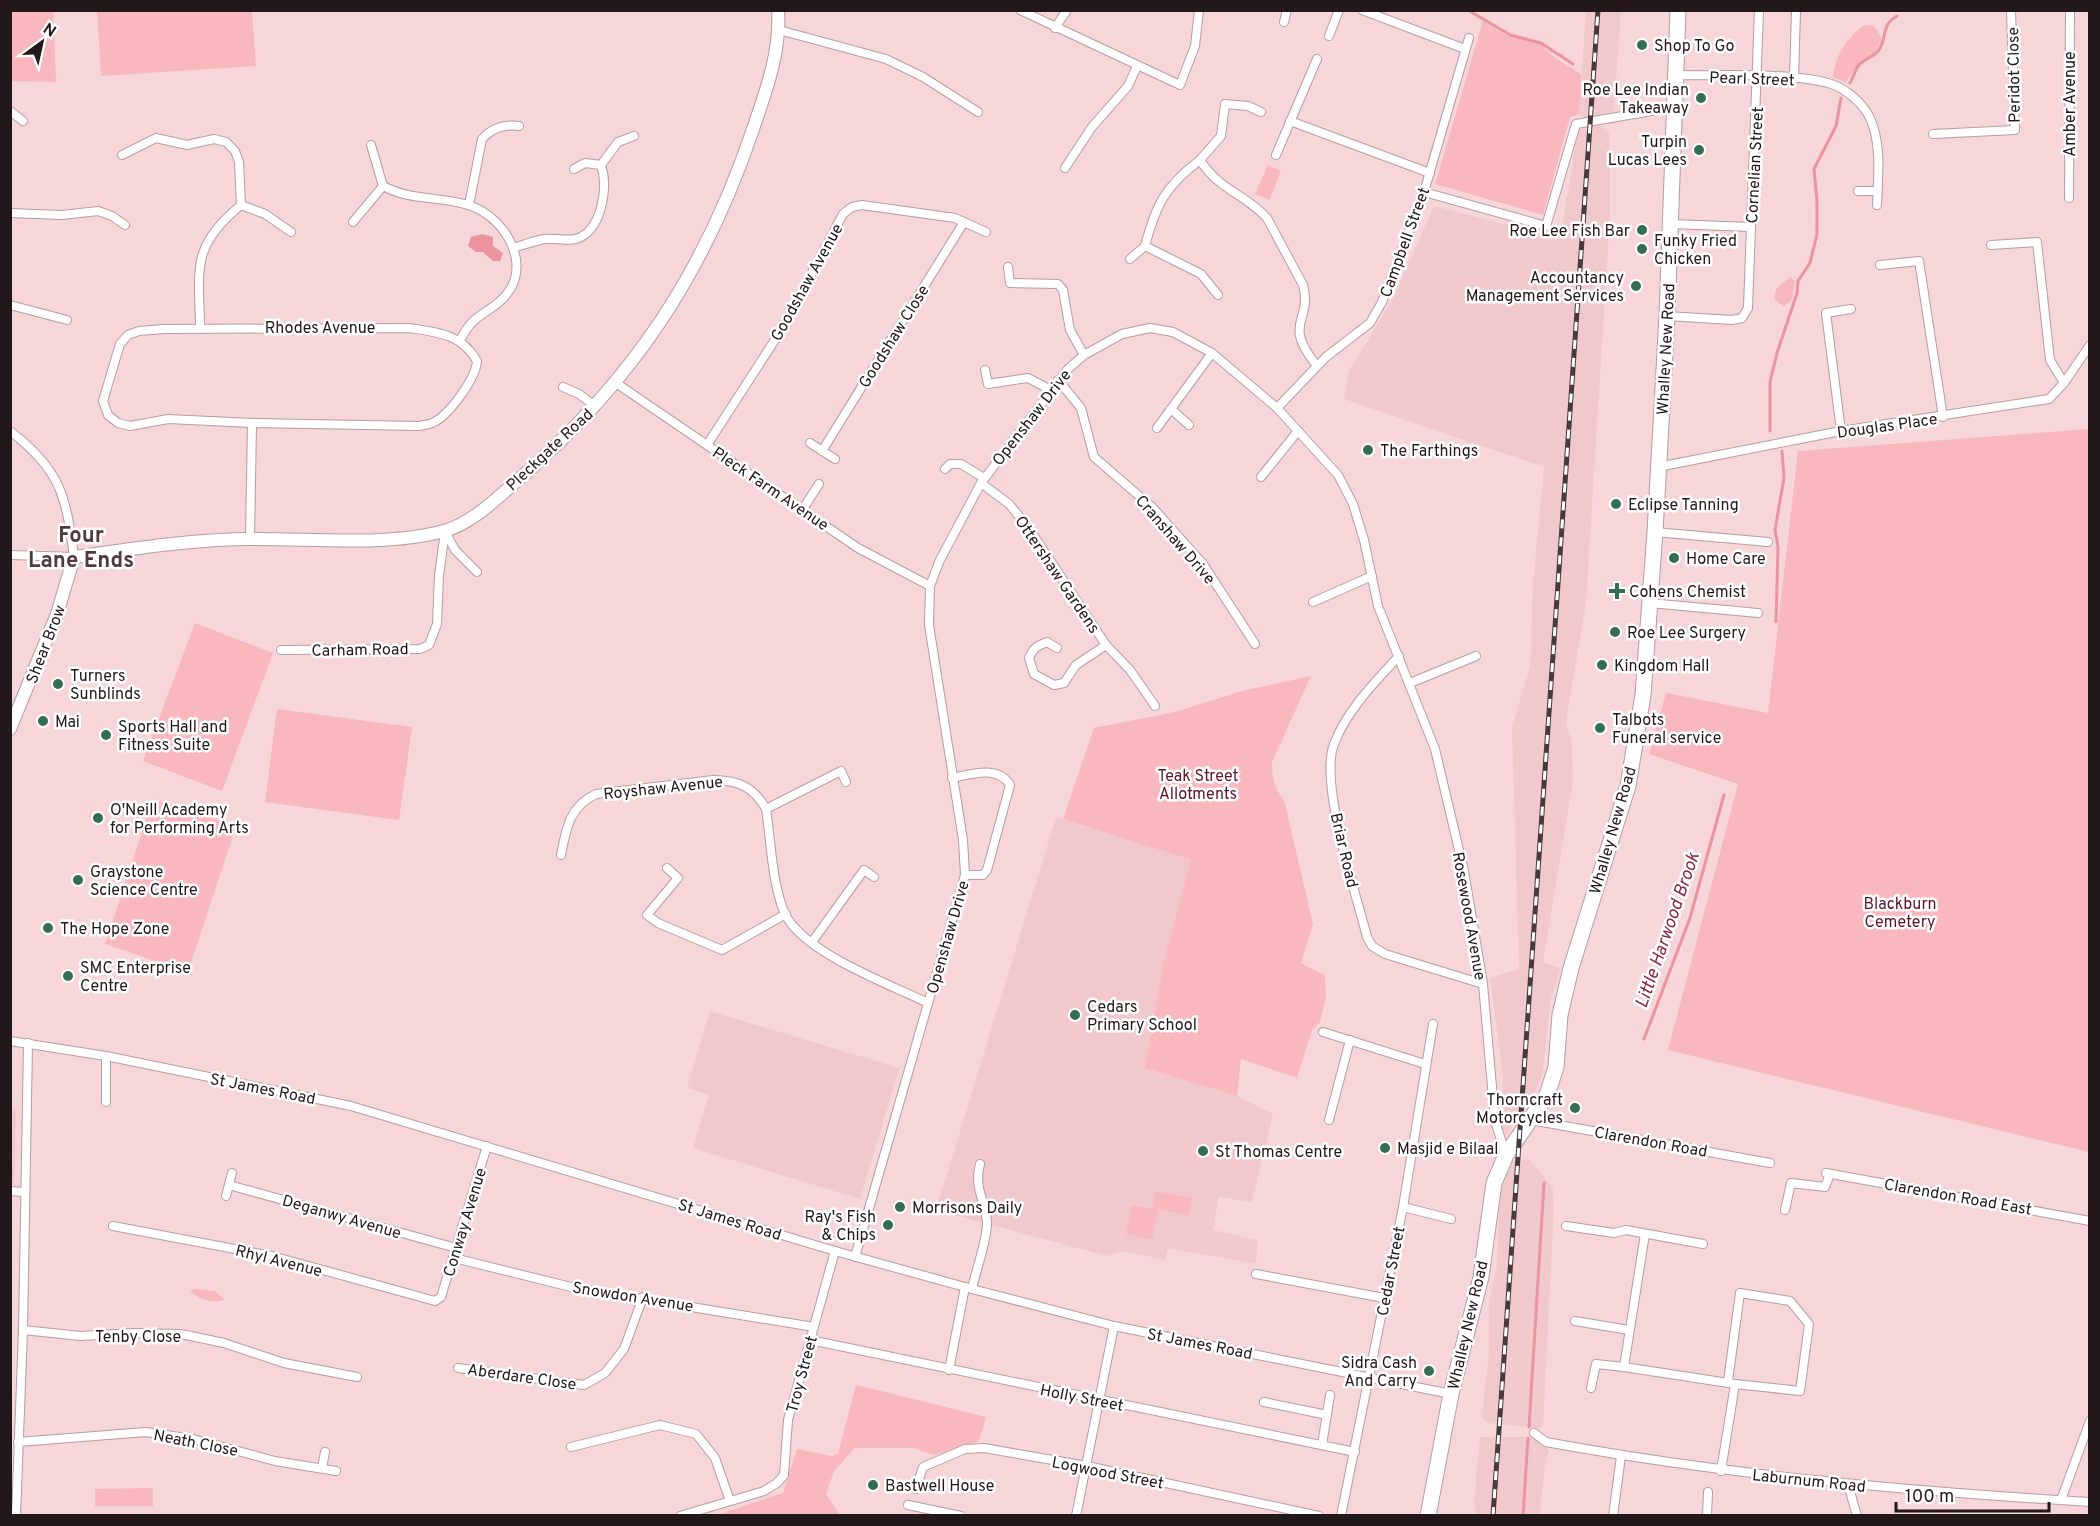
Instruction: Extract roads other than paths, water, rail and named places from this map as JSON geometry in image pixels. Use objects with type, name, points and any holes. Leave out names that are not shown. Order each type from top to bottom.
[{"type":"highway","name":"Whalley New Road","points":[[1428,1515],[1451,1394],[1481,1276],[1494,1183],[1506,1155],[1547,1095],[1556,1067],[1560,1015],[1571,968],[1628,786],[1643,695],[1655,532],[1667,316],[1678,10]]},
{"type":"main road","name":"Pleckgate Road","points":[[74,557],[196,540],[390,539],[445,531],[488,506],[546,456],[595,406],[616,383],[668,312],[720,217],[770,78],[779,30],[778,10]]},
{"type":"main road","name":"Shear Brow","points":[[10,729],[57,614],[74,557]]},
{"type":"street","points":[[1020,10],[1180,86],[1195,46],[1199,10]]},
{"type":"street","points":[[1055,28],[1067,10]]},
{"type":"street","points":[[1284,22],[1287,10]]},
{"type":"street","points":[[1329,36],[1339,10]]},
{"type":"street","points":[[1362,10],[1373,12],[1465,49]]},
{"type":"street","name":"Cornelian Street","points":[[1667,316],[1732,320],[1742,318],[1748,308],[1759,10]]},
{"type":"street","points":[[1794,79],[1796,10]]},
{"type":"street","name":"Peridot Close","points":[[1933,134],[2015,130],[2012,10]]},
{"type":"street","name":"Amber Avenue","points":[[2069,198],[2070,10]]},
{"type":"street","points":[[779,30],[899,64],[978,112]]},
{"type":"street","name":"Campbell Street","points":[[1277,408],[1317,366],[1360,332],[1378,309],[1424,192],[1469,38]]},
{"type":"street","points":[[1276,155],[1317,59]]},
{"type":"street","points":[[1065,168],[1092,127],[1128,86],[1137,66]]},
{"type":"street","name":"Pearl Street","points":[[1676,75],[1828,82],[1846,91],[1870,119],[1876,143],[1877,191]]},
{"type":"street","points":[[1130,259],[1145,246],[1161,198],[1172,182],[1200,160],[1221,136],[1225,104],[1248,106],[1261,112]]},
{"type":"street","points":[[1424,192],[1545,226],[1576,124],[1675,107]]},
{"type":"street","points":[[10,111],[23,121]]},
{"type":"street","points":[[1290,121],[1430,173]]},
{"type":"street","points":[[469,205],[482,139],[497,128],[507,125],[519,126]]},
{"type":"street","points":[[513,248],[545,238],[575,238],[588,231],[602,206],[606,186],[601,165],[618,142],[634,136]]},
{"type":"street","points":[[122,155],[156,138],[187,145],[214,139],[226,142],[234,151],[239,162],[242,205]]},
{"type":"street","points":[[371,145],[383,186]]},
{"type":"street","points":[[1200,160],[1221,186],[1259,209],[1267,218],[1304,285],[1306,296],[1298,325],[1299,337],[1305,351],[1317,366]]},
{"type":"street","points":[[574,169],[585,163],[601,165]]},
{"type":"street","points":[[383,186],[415,198],[469,205],[498,224],[513,248],[517,274],[511,288],[494,307],[475,319],[460,340]]},
{"type":"street","points":[[353,222],[383,186]]},
{"type":"street","points":[[1858,191],[1877,191],[1876,205]]},
{"type":"street","points":[[242,205],[265,214],[291,231]]},
{"type":"street","points":[[200,327],[199,260],[202,249],[219,224],[242,205]]},
{"type":"street","name":"Goodshaw Avenue","points":[[707,445],[787,320],[843,214],[852,207],[862,205],[933,213],[964,222],[986,232]]},
{"type":"street","points":[[10,213],[98,212],[112,216],[125,225]]},
{"type":"street","name":"Goodshaw Close","points":[[822,451],[964,222]]},
{"type":"street","points":[[1671,224],[1751,227]]},
{"type":"street","points":[[1991,245],[2037,242],[2050,360],[2064,383]]},
{"type":"street","points":[[1145,246],[1201,274],[1218,296]]},
{"type":"street","points":[[1880,266],[1919,261],[1943,417]]},
{"type":"street","points":[[1008,267],[1010,283],[1058,284],[1063,290],[1070,330],[1084,355]]},
{"type":"street","points":[[10,305],[67,320]]},
{"type":"street","points":[[1841,431],[1826,313],[1851,309]]},
{"type":"street","name":"Rhodes Avenue","points":[[200,327],[409,328],[435,331],[460,340],[477,361],[476,371],[446,413],[433,423],[418,426],[168,419],[130,426],[118,423],[108,416],[103,400],[116,352],[128,335],[139,331],[200,327]]},
{"type":"street","name":"Openshaw Drive","points":[[855,1257],[965,875],[963,840],[929,625],[930,586],[949,542],[982,480],[1059,380],[1084,355],[1122,334],[1150,328],[1173,332],[1212,353]]},
{"type":"street","name":"Douglas Place","points":[[1658,467],[1841,431],[2049,399],[2064,383],[2090,345]]},
{"type":"street","points":[[1157,428],[1212,353]]},
{"type":"street","name":"Rosewood Avenue","points":[[1212,353],[1277,408],[1338,475],[1356,513],[1378,606],[1400,656],[1435,749],[1464,871],[1483,984],[1495,1122],[1506,1155]]},
{"type":"street","points":[[984,370],[988,384],[1029,378],[1051,390]]},
{"type":"street","name":"Cranshaw Drive","points":[[1059,380],[1081,408],[1094,457],[1152,507],[1203,564],[1255,644]]},
{"type":"street","name":"Pleck Farm Avenue","points":[[616,383],[858,548],[930,586]]},
{"type":"street","points":[[563,387],[579,394],[595,406]]},
{"type":"street","points":[[1171,409],[1189,425]]},
{"type":"street","points":[[249,539],[252,423]]},
{"type":"street","points":[[10,431],[39,455],[63,493],[74,557],[10,555]]},
{"type":"street","points":[[1261,477],[1298,431]]},
{"type":"street","points":[[810,443],[835,459]]},
{"type":"street","name":"Openshaw Drive","points":[[945,469],[950,464],[961,464],[982,480]]},
{"type":"street","name":"Ottershaw Gardens","points":[[982,480],[1010,504],[1028,527],[1106,645],[1130,670],[1155,706]]},
{"type":"street","points":[[803,509],[819,484]]},
{"type":"street","points":[[445,531],[449,542],[477,572]]},
{"type":"street","name":"Carham Road","points":[[281,650],[420,649],[429,645],[438,624],[439,576],[445,531]]},
{"type":"street","points":[[1655,532],[1768,542]]},
{"type":"street","points":[[1313,602],[1372,576]]},
{"type":"street","points":[[1650,603],[1758,613]]},
{"type":"street","name":"Ottershaw Gardens","points":[[1058,648],[1047,642],[1032,649],[1029,658],[1034,674],[1054,685],[1064,683],[1076,665],[1106,645]]},
{"type":"street","name":"Briar Road","points":[[1400,656],[1358,703],[1333,746],[1331,772],[1335,812],[1367,937],[1372,946],[1385,954],[1483,984]]},
{"type":"street","points":[[1410,683],[1476,656]]},
{"type":"street","points":[[846,782],[841,771],[766,809],[780,898],[794,927],[833,958],[928,1003]]},
{"type":"street","points":[[952,778],[993,772],[1005,777],[1010,785],[987,870],[983,875],[965,875]]},
{"type":"street","name":"Royshaw Avenue","points":[[561,855],[570,818],[585,799],[597,794],[728,780],[746,785],[760,797],[766,809]]},
{"type":"street","points":[[667,868],[678,878],[647,915],[658,923],[722,950],[786,914]]},
{"type":"street","points":[[812,942],[864,870],[874,876]]},
{"type":"street","name":"Cedar Street","points":[[1341,1515],[1402,1207],[1432,1024]]},
{"type":"street","points":[[1323,1032],[1425,1064]]},
{"type":"street","points":[[1329,1120],[1350,1040]]},
{"type":"street","name":"St James Road","points":[[10,1041],[106,1056],[351,1106],[855,1257],[1114,1326],[1451,1394]]},
{"type":"street","points":[[16,1515],[18,1442],[14,1427],[23,1330],[28,1043]]},
{"type":"street","points":[[106,1056],[106,1102]]},
{"type":"street","name":"Clarendon Road","points":[[1531,1120],[1770,1163]]},
{"type":"street","name":"Conway Avenue","points":[[441,1297],[488,1146]]},
{"type":"street","points":[[949,1370],[987,1224],[979,1196],[977,1175],[980,1164]]},
{"type":"street","points":[[226,1196],[232,1173]]},
{"type":"street","name":"Clarendon Road East","points":[[1785,1210],[1791,1183],[1825,1187],[1828,1173],[2090,1221]]},
{"type":"street","name":"Deganwy Avenue","points":[[229,1185],[456,1248]]},
{"type":"street","points":[[10,1191],[24,1192]]},
{"type":"street","points":[[1402,1207],[1451,1219]]},
{"type":"street","name":"Rhyl Avenue","points":[[113,1226],[272,1257],[435,1301],[441,1297]]},
{"type":"street","points":[[1566,1226],[1645,1234],[1703,1244]]},
{"type":"street","points":[[1623,1367],[1645,1234]]},
{"type":"street","name":"Troy Street","points":[[730,1501],[764,1491],[777,1483],[784,1475],[788,1420],[835,1251]]},
{"type":"street","name":"Snowdon Avenue","points":[[454,1258],[575,1288],[643,1297],[814,1327]]},
{"type":"street","points":[[1256,1274],[1384,1298]]},
{"type":"street","points":[[1592,1388],[1596,1364],[1731,1383],[1800,1391],[1809,1324],[1790,1301],[1740,1293],[1731,1383],[1721,1471]]},
{"type":"street","name":"Aberdare Close","points":[[458,1368],[584,1385],[605,1373],[624,1349],[643,1297]]},
{"type":"street","points":[[1575,1321],[1629,1330]]},
{"type":"street","points":[[1076,1515],[1114,1326]]},
{"type":"street","name":"Tenby Close","points":[[23,1330],[81,1336],[134,1332],[181,1334],[224,1343],[284,1363],[357,1377]]},
{"type":"street","name":"Holly Street","points":[[810,1340],[1355,1452]]},
{"type":"street","points":[[1322,1445],[1330,1395]]},
{"type":"street","points":[[1264,1401],[1327,1415]]},
{"type":"street","points":[[2061,1500],[2090,1421]]},
{"type":"street","points":[[572,1447],[660,1425],[696,1434],[715,1458],[730,1501],[680,1515]]},
{"type":"street","name":"Neath Close","points":[[18,1442],[146,1432],[223,1445],[275,1461],[336,1471]]},
{"type":"street","name":"Laburnum Road","points":[[1534,1433],[1546,1442],[1721,1471],[1848,1484],[2090,1502]]},
{"type":"street","name":"Logwood Street","points":[[916,1490],[923,1467],[965,1449],[984,1448],[1087,1466],[1319,1515]]},
{"type":"street","points":[[322,1468],[325,1452]]},
{"type":"street","points":[[1613,1515],[1621,1456]]},
{"type":"street","points":[[1848,1484],[1857,1515]]},
{"type":"street","points":[[1707,1515],[1708,1492]]},
{"type":"street","points":[[908,1505],[961,1515]]},
{"type":"waterway","points":[[1468,10],[1510,35],[1541,43],[1573,64]]},
{"type":"waterway","name":"Little Harwood Brook","points":[[1850,83],[1858,66],[1878,51],[1886,27],[1897,16]]},
{"type":"waterway","name":"Little Harwood Brook","points":[[1770,431],[1770,382],[1797,293],[1798,281],[1810,263],[1817,234],[1814,169],[1836,126],[1841,98]]},
{"type":"waterway","name":"Little Harwood Brook","points":[[1776,622],[1778,547],[1775,530],[1784,478],[1782,451]]},
{"type":"waterway","name":"Little Harwood Brook","points":[[1644,1039],[1690,918],[1724,795]]},
{"type":"waterway","name":"Little Harwood Brook","points":[[1529,1427],[1544,1183]]},
{"type":"waterway","name":"Little Harwood Brook","points":[[1523,1516],[1528,1438]]},
{"type":"railway","points":[[1493,1516],[1598,10]]},
{"type":"place","name":"Shop To Go","points":[[1642,45]]},
{"type":"place","name":"Roe Lee Indian Takeaway","points":[[1701,98]]},
{"type":"place","name":"Turpin Lucas Lees","points":[[1699,150]]},
{"type":"place","name":"Roe Lee Fish Bar","points":[[1642,230]]},
{"type":"place","name":"Funky Fried Chicken","points":[[1642,249]]},
{"type":"place","name":"Accountancy Management Services","points":[[1636,286]]},
{"type":"place","name":"The Farthings","points":[[1368,450]]},
{"type":"place","name":"Eclipse Tanning","points":[[1616,504]]},
{"type":"place","name":"Home Care","points":[[1674,558]]},
{"type":"place","name":"Cohens Chemist","points":[[1617,591]]},
{"type":"place","name":"Roe Lee Surgery","points":[[1615,632]]},
{"type":"place","name":"Kingdom Hall","points":[[1602,665]]},
{"type":"place","name":"Turners Sunblinds","points":[[58,684]]},
{"type":"place","name":"Mai","points":[[43,721]]},
{"type":"place","name":"Talbots Funeral service","points":[[1600,728]]},
{"type":"place","name":"Sports Hall and Fitness Suite","points":[[106,735]]},
{"type":"place","name":"O'Neill Academy for Performing Arts","points":[[98,818]]},
{"type":"place","name":"Graystone Science Centre","points":[[78,880]]},
{"type":"place","name":"The Hope Zone","points":[[48,928]]},
{"type":"place","name":"SMC Enterprise Centre","points":[[68,976]]},
{"type":"place","name":"Cedars Primary School","points":[[1075,1015]]},
{"type":"place","name":"Thorncraft Motorcycles","points":[[1575,1108]]},
{"type":"place","name":"Masjid e Bilaal","points":[[1385,1148]]},
{"type":"place","name":"St Thomas Centre","points":[[1203,1151]]},
{"type":"place","name":"Morrisons Daily","points":[[900,1207]]},
{"type":"place","name":"Ray's Fish & Chips","points":[[888,1225]]},
{"type":"place","name":"Sidra Cash And Carry","points":[[1429,1371]]},
{"type":"place","name":"Bastwell House","points":[[873,1485]]},
{"type":"district","name":"Four Lane Ends","points":[[81,546]]},
{"type":"park label","name":"Teak Street Allotments","points":[[1198,784]]},
{"type":"park label","name":"Blackburn Cemetery","points":[[1900,912]]}]
